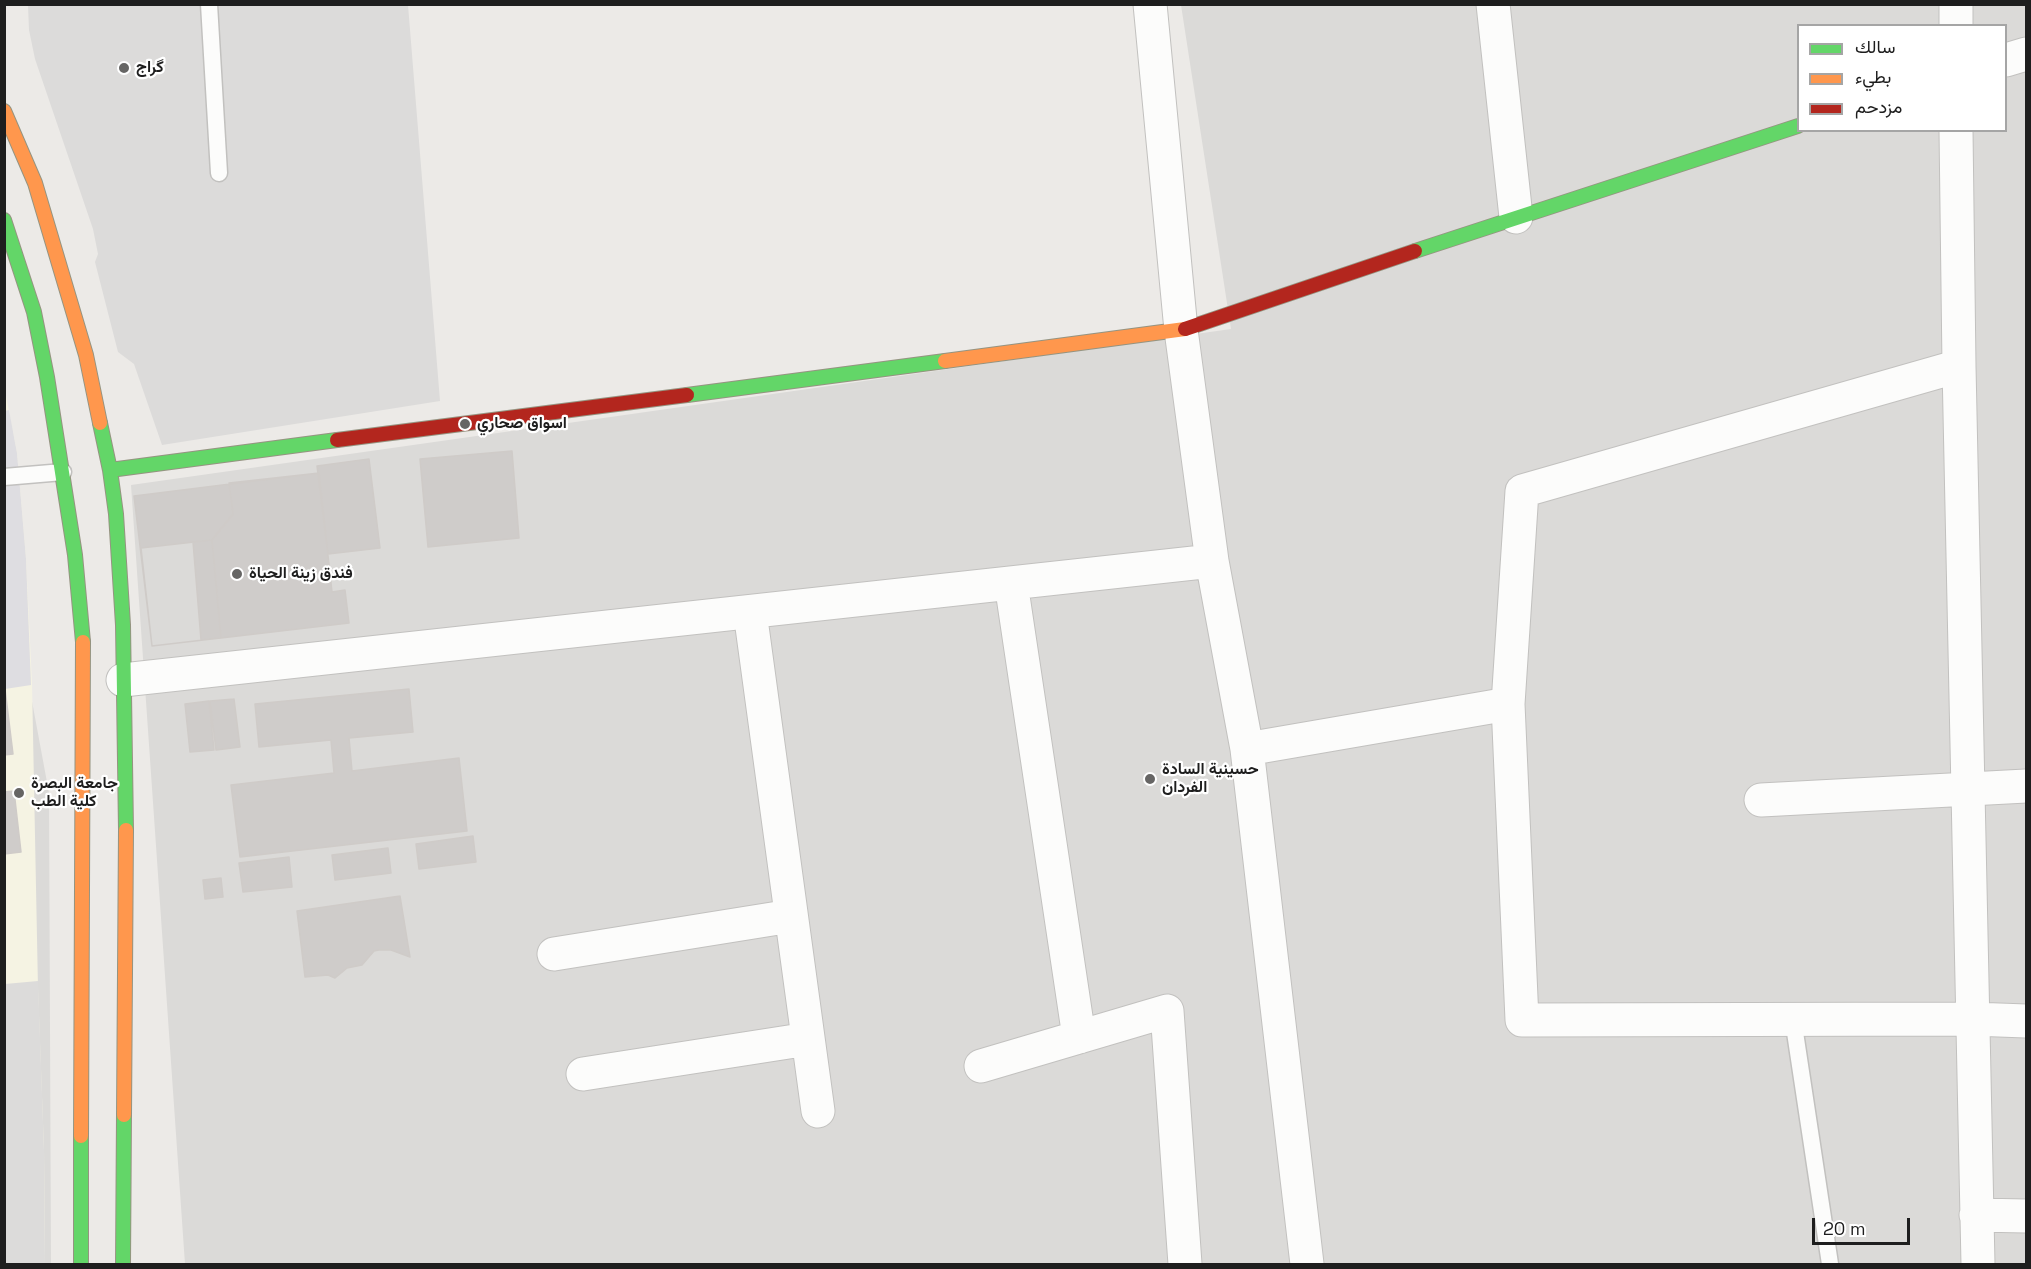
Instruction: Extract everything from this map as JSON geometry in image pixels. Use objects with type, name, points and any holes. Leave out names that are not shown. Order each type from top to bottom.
[{"type":"street","points":[[1150,4],[1181,330],[1212,561],[1247,748],[1307,1264]]},
{"type":"street","points":[[1493,4],[1516,217]]},
{"type":"street","points":[[1956,4],[1956,24]]},
{"type":"street","points":[[2007,60],[2026,54]]},
{"type":"street","points":[[4,111],[35,183],[86,355],[110,470],[116,514],[121,575],[126,781],[123,1264]]},
{"type":"street","points":[[110,470],[1181,330],[1516,217],[1797,126]]},
{"type":"street","points":[[1956,132],[1978,1264]]},
{"type":"street","points":[[4,220],[34,312],[63,472],[75,555],[83,644],[81,1264]]},
{"type":"street","points":[[1959,366],[1522,491],[1508,704],[1522,1020],[1972,1019],[2026,1021]]},
{"type":"street","points":[[123,680],[1212,561]]},
{"type":"street","points":[[1011,583],[1079,1037]]},
{"type":"street","points":[[750,612],[818,1111]]},
{"type":"street","points":[[1247,748],[1508,704]]},
{"type":"street","points":[[1761,800],[2026,786]]},
{"type":"street","points":[[554,954],[791,916]]},
{"type":"street","points":[[981,1066],[1167,1011],[1185,1264]]},
{"type":"street","points":[[583,1074],[808,1039]]},
{"type":"street","points":[[1977,1215],[2026,1216]]},
{"type":"lane","points":[[209,4],[219,172]]},
{"type":"lane","points":[[4,477],[63,472]]},
{"type":"lane","points":[[1793,1019],[1830,1264]]},
{"type":"shaded area","points":[[28,5],[408,5],[440,401],[162,445],[134,364],[118,352],[95,262],[98,254],[93,229],[35,59],[29,30]]},
{"type":"shaded area","points":[[1181,5],[2026,5],[2026,1264],[185,1264],[131,485],[1231,329]]},
{"type":"shaded area","name":"جامعة البصرة كلية الطب","points":[[4,385],[17,453],[26,559],[32,683],[45,1264],[4,1264]]},
{"type":"shaded area","points":[[9,410],[17,453],[26,559],[31,685],[5,689],[4,411]]},
{"type":"shaded area","name":"جامعة البصرة كلية الطب","points":[[4,550],[49,793],[51,1264],[5,1264]]},
{"type":"shaded area","points":[[38,981],[44,1150],[45,1264],[5,1264],[5,984]]},
{"type":"building","points":[[512,451],[519,538],[428,547],[420,459]]},
{"type":"building","points":[[369,459],[380,548],[328,554],[317,466]]},
{"type":"building","name":"فندق زينة الحياة","points":[[319,473],[332,592],[345,590],[349,623],[152,646],[141,548],[212,540],[233,514],[229,483]]},
{"type":"building","name":"فندق زينة الحياة","points":[[319,473],[332,592],[345,590],[349,623],[152,646],[134,496]]},
{"type":"building","points":[[319,473],[332,592],[345,590],[349,623],[221,638],[212,540],[233,514],[229,483]]},
{"type":"building","points":[[212,540],[221,638],[201,640],[193,542]]},
{"type":"building","points":[[4,689],[13,754],[4,755]]},
{"type":"building","points":[[409,689],[413,732],[349,738],[352,771],[459,758],[467,831],[240,857],[231,785],[334,773],[331,740],[259,747],[255,704]]},
{"type":"building","points":[[234,699],[240,747],[216,750],[210,701]]},
{"type":"building","points":[[209,701],[214,750],[190,752],[185,704]]},
{"type":"building","points":[[14,791],[21,852],[4,854],[4,792]]},
{"type":"building","points":[[473,836],[476,862],[419,869],[416,844]]},
{"type":"building","points":[[388,848],[391,873],[335,880],[332,855]]},
{"type":"building","points":[[289,857],[292,887],[243,892],[239,863]]},
{"type":"building","points":[[221,878],[223,897],[205,899],[203,880]]},
{"type":"building","points":[[400,896],[410,957],[391,950],[379,950],[374,951],[362,965],[347,968],[335,978],[328,975],[305,977],[297,911]]},
{"type":"traffic: fast","points":[[1415,251],[1797,126]]},
{"type":"traffic: fast","points":[[4,220],[34,312],[47,377],[75,555],[83,642]]},
{"type":"traffic: fast","points":[[687,395],[945,361]]},
{"type":"traffic: fast","points":[[100,423],[116,514],[123,625],[126,830]]},
{"type":"traffic: fast","points":[[110,470],[337,440]]},
{"type":"traffic: fast","points":[[123,1264],[124,1115]]},
{"type":"traffic: fast","points":[[81,1136],[81,1264]]},
{"type":"traffic: slow","points":[[4,111],[35,183],[86,355],[100,423]]},
{"type":"traffic: slow","points":[[945,361],[1185,329]]},
{"type":"traffic: slow","points":[[81,1136],[83,642]]},
{"type":"traffic: slow","points":[[124,1115],[126,830]]},
{"type":"traffic: jam","points":[[1185,329],[1415,251]]},
{"type":"traffic: jam","points":[[337,440],[687,395]]},
{"type":"place","name":"گراج","points":[[124,68]]},
{"type":"place","name":"اسواق صحاري","points":[[465,424]]},
{"type":"place","name":"فندق زينة الحياة","points":[[237,574]]},
{"type":"place","name":"حسينية السادة الفردان","points":[[1150,779]]},
{"type":"place","name":"جامعة البصرة كلية الطب","points":[[19,793]]}]
